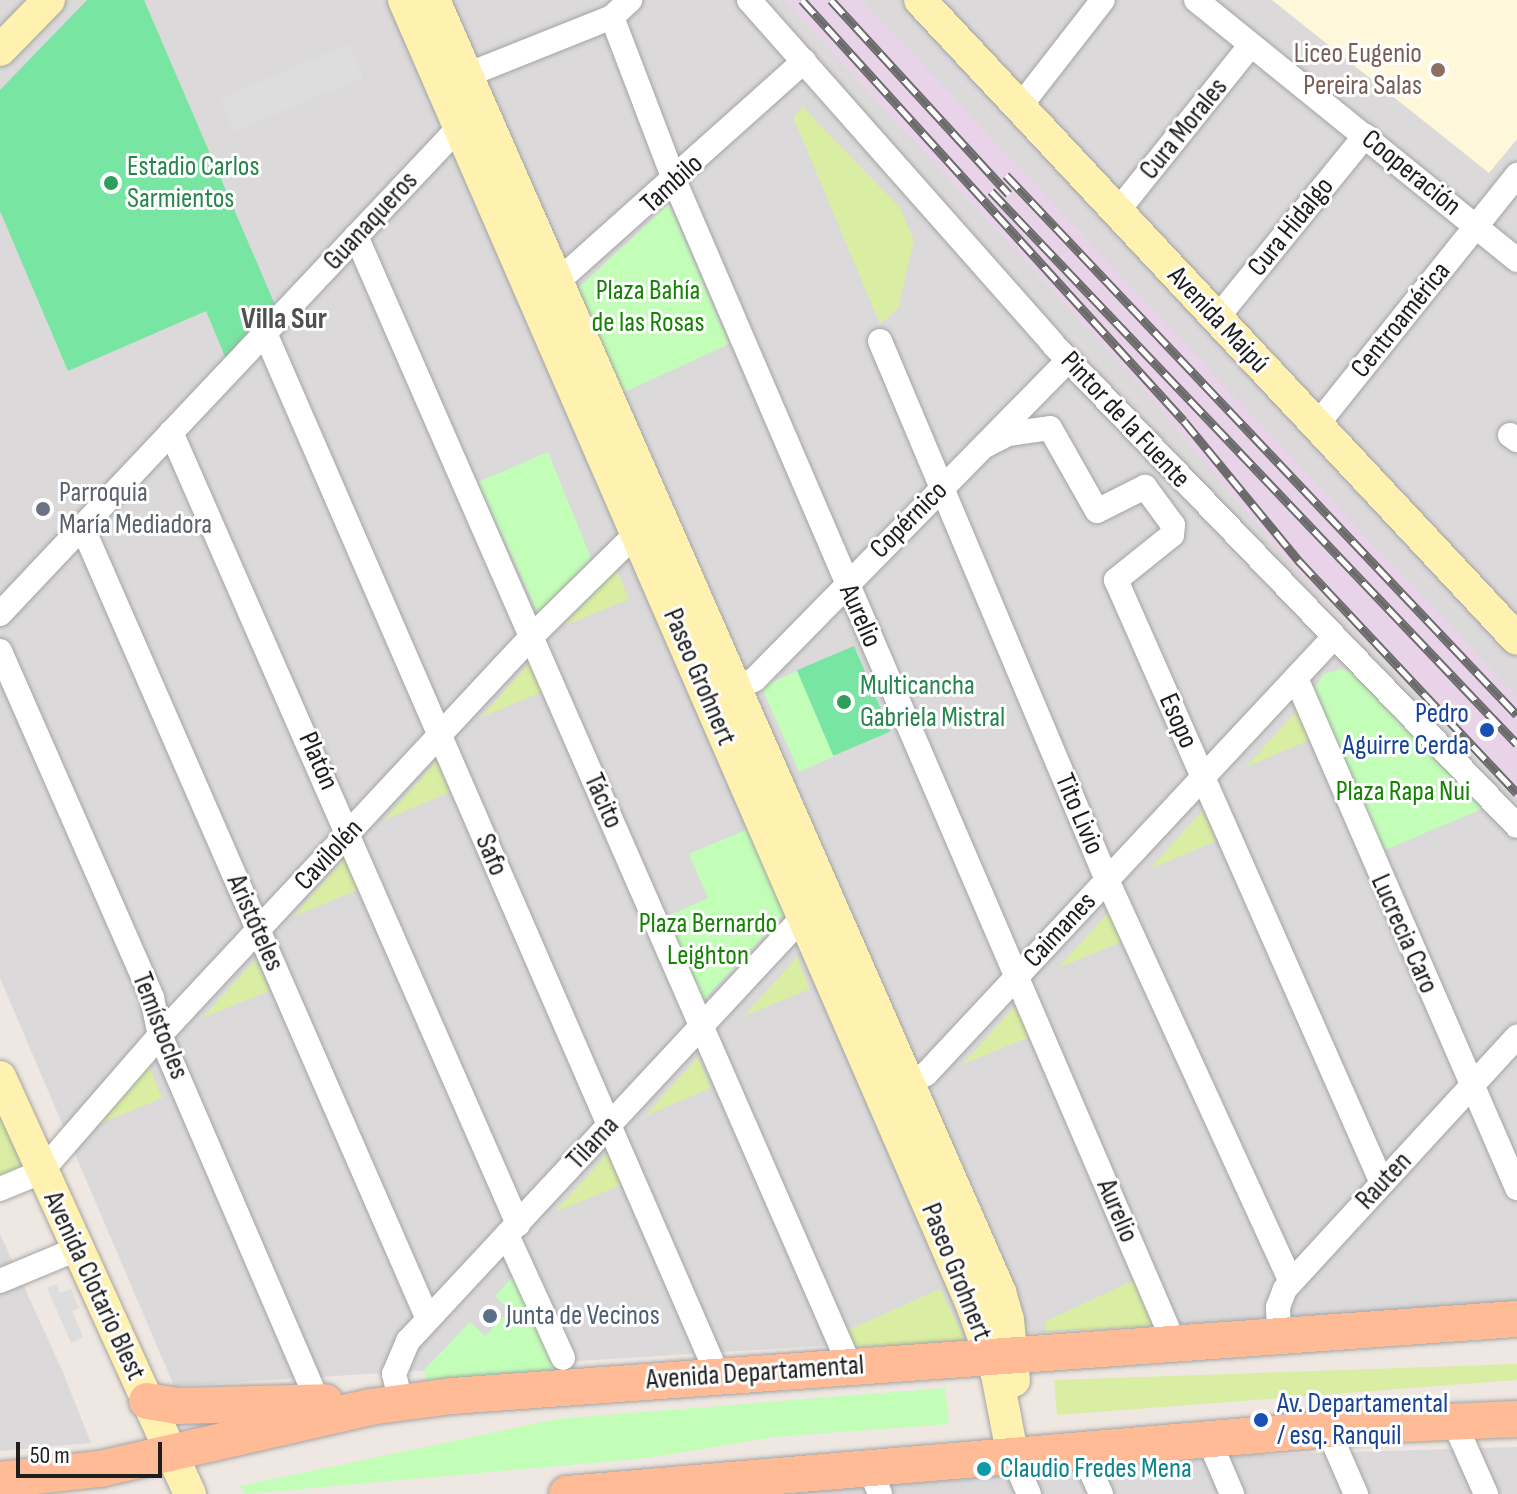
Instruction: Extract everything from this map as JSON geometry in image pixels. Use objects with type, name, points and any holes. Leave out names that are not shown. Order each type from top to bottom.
[{"type":"main road","name":"Avenida Departamental","points":[[0,1480],[173,1455],[386,1405],[718,1376],[1517,1319]]},
{"type":"main road","points":[[147,1401],[177,1406],[318,1402],[386,1405]]},
{"type":"main road","points":[[583,1493],[875,1482],[1013,1457],[1328,1430],[1517,1419]]},
{"type":"street","points":[[3,38],[49,0]]},
{"type":"street","name":"Paseo Grohnert","points":[[404,0],[474,126],[815,912],[870,1074],[972,1305],[1002,1355]]},
{"type":"street","name":"Paseo Grohnert","points":[[434,0],[467,75],[474,126]]},
{"type":"street","points":[[467,75],[612,17],[630,0]]},
{"type":"street","name":"Pintor de la Fuente","points":[[749,0],[1068,360],[1517,826]]},
{"type":"street","name":"Avenida Maipú","points":[[920,0],[1018,109],[1517,639]]},
{"type":"street","points":[[1018,109],[1103,0]]},
{"type":"street","name":"Cooperación","points":[[1196,0],[1517,260]]},
{"type":"street","name":"Aurelio","points":[[612,17],[675,182],[1174,1343]]},
{"type":"street","name":"Cura Morales","points":[[1117,212],[1251,45]]},
{"type":"street","name":"Tambilo","points":[[546,292],[675,182],[804,61]]},
{"type":"street","name":"Guanaqueros","points":[[0,614],[450,137],[474,126]]},
{"type":"street","name":"Cura Hidalgo","points":[[1217,318],[1365,136]]},
{"type":"street","name":"Centroamérica","points":[[1316,426],[1517,175]]},
{"type":"street","name":"Tácito","points":[[356,236],[850,1366]]},
{"type":"street","name":"Safo","points":[[265,333],[441,736],[607,1128],[718,1376]]},
{"type":"street","name":"Tito Livio","points":[[880,341],[1107,880],[1291,1281]]},
{"type":"street","name":"Copérnico","points":[[721,696],[755,679],[1068,360]]},
{"type":"street","name":"Esopo","points":[[985,446],[1008,434],[1050,428],[1097,511],[1145,487],[1173,525],[1172,535],[1116,580],[1382,1183]]},
{"type":"street","name":"Platón","points":[[171,432],[350,833],[563,1358]]},
{"type":"street","name":"Aristóteles","points":[[82,526],[428,1319]]},
{"type":"street","name":"Cavilolén","points":[[0,1189],[41,1172],[160,1035],[531,637],[649,528]]},
{"type":"street","name":"Caimanes","points":[[910,1082],[926,1074],[1333,638]]},
{"type":"street","name":"Temístocles","points":[[0,651],[152,998],[160,1035],[318,1402]]},
{"type":"street","name":"Lucrecia Caro","points":[[1296,678],[1517,1188]]},
{"type":"street","name":"Paseo Grohnert","points":[[815,912],[910,1082],[1000,1292],[1002,1355]]},
{"type":"street","name":"Tilama","points":[[386,1405],[397,1359],[428,1319],[702,1027],[815,912]]},
{"type":"street","name":"Rauten","points":[[1279,1335],[1278,1307],[1291,1281],[1517,1037]]},
{"type":"street","points":[[870,1074],[910,1082]]},
{"type":"street","name":"Avenida Clotario Blest","points":[[0,1077],[190,1494]]},
{"type":"street","points":[[0,1281],[77,1249]]},
{"type":"street","points":[[1002,1355],[1013,1457],[1029,1494]]},
{"type":"street","points":[[1454,1422],[1486,1494]]},
{"type":"street","points":[[1328,1430],[1356,1494]]},
{"type":"street","points":[[1209,1440],[1232,1494]]},
{"type":"street","points":[[1082,1451],[1101,1494]]},
{"type":"shaded area","points":[[0,0],[784,0],[1141,386],[1274,545],[1517,798],[1517,1303],[174,1386],[0,978]]},
{"type":"shaded area","points":[[784,0],[862,0],[1517,697],[1517,798],[1274,545],[1141,386]]},
{"type":"shaded area","points":[[862,0],[1517,0],[1517,697],[966,114]]},
{"type":"shaded area","name":"Liceo Eugenio Pereira Salas","points":[[1272,0],[1517,0],[1517,139],[1489,173]]},
{"type":"shaded area","points":[[349,44],[363,77],[234,132],[220,99]]},
{"type":"shaded area","points":[[0,1234],[62,1370],[91,1443],[0,1451]]},
{"type":"shaded area","points":[[56,1284],[60,1293],[71,1289],[79,1308],[72,1311],[83,1337],[71,1343],[47,1288]]},
{"type":"shaded area","points":[[1517,1447],[1517,1494],[782,1494],[1250,1455]]},
{"type":"green space","name":"Estadio Carlos Sarmientos","points":[[87,0],[144,0],[276,307],[226,359],[206,311],[68,371],[0,211],[0,90]]},
{"type":"green space","points":[[803,107],[900,208],[914,240],[898,309],[880,324],[793,117]]},
{"type":"green space","name":"Plaza Bahía de las Rosas","points":[[669,204],[729,344],[618,395],[575,291]]},
{"type":"green space","points":[[548,452],[591,558],[538,613],[478,482]]},
{"type":"green space","points":[[616,568],[629,599],[563,626]]},
{"type":"green space","name":"Multicancha Gabriela Mistral","points":[[854,646],[890,732],[833,756],[797,670]]},
{"type":"green space","points":[[533,659],[546,690],[480,718]]},
{"type":"green space","name":"Plaza Rapa Nui","points":[[1343,669],[1351,672],[1484,808],[1378,853],[1312,691],[1324,674]]},
{"type":"green space","points":[[797,671],[835,756],[799,772],[761,687]]},
{"type":"green space","points":[[1299,708],[1312,739],[1246,767]]},
{"type":"green space","points":[[437,761],[450,792],[384,820]]},
{"type":"green space","points":[[1203,810],[1216,841],[1150,869]]},
{"type":"green space","name":"Plaza Bernardo Leighton","points":[[748,829],[785,913],[695,1009],[657,921],[708,898],[689,854]]},
{"type":"green space","points":[[345,858],[359,889],[293,917]]},
{"type":"green space","points":[[1111,910],[1124,941],[1058,968]]},
{"type":"green space","points":[[797,957],[810,989],[744,1016]]},
{"type":"green space","points":[[256,959],[269,991],[202,1018]]},
{"type":"green space","points":[[1016,1005],[1029,1037],[963,1064]]},
{"type":"green space","points":[[698,1057],[711,1088],[645,1116]]},
{"type":"green space","points":[[149,1066],[162,1098],[96,1125]]},
{"type":"green space","points":[[0,1110],[29,1175],[0,1194]]},
{"type":"green space","points":[[608,1153],[621,1185],[555,1212]]},
{"type":"green space","points":[[515,1274],[559,1374],[426,1381],[424,1370],[470,1322],[485,1336],[510,1311],[495,1296]]},
{"type":"green space","points":[[1141,1277],[1163,1326],[1046,1331],[1046,1321]]},
{"type":"green space","points":[[940,1289],[967,1343],[850,1347],[844,1332]]},
{"type":"green space","points":[[1517,1364],[1517,1380],[1057,1415],[1054,1380]]},
{"type":"green space","points":[[945,1388],[949,1424],[774,1437],[647,1458],[245,1494],[240,1486],[557,1419]]},
{"type":"railway","points":[[802,0],[1184,421],[1300,562],[1517,793]]},
{"type":"railway","points":[[831,0],[1009,194]]},
{"type":"railway","points":[[1006,175],[1517,715]]},
{"type":"railway","points":[[991,191],[1517,744]]},
{"type":"place","name":"Liceo Eugenio Pereira Salas","points":[[1438,70]]},
{"type":"place","name":"Estadio Carlos Sarmientos","points":[[111,183]]},
{"type":"place","name":"Parroquia María Mediadora","points":[[43,509]]},
{"type":"place","name":"Multicancha Gabriela Mistral","points":[[844,702]]},
{"type":"place","name":"Pedro Aguirre Cerda","points":[[1487,730]]},
{"type":"place","name":"Junta de Vecinos","points":[[490,1316]]},
{"type":"place","name":"Av. Departamental / esq. Ranquil","points":[[1261,1420]]},
{"type":"place","name":"Claudio Fredes Mena","points":[[984,1469]]},
{"type":"district","name":"Villa Sur","points":[[284,319]]}]
